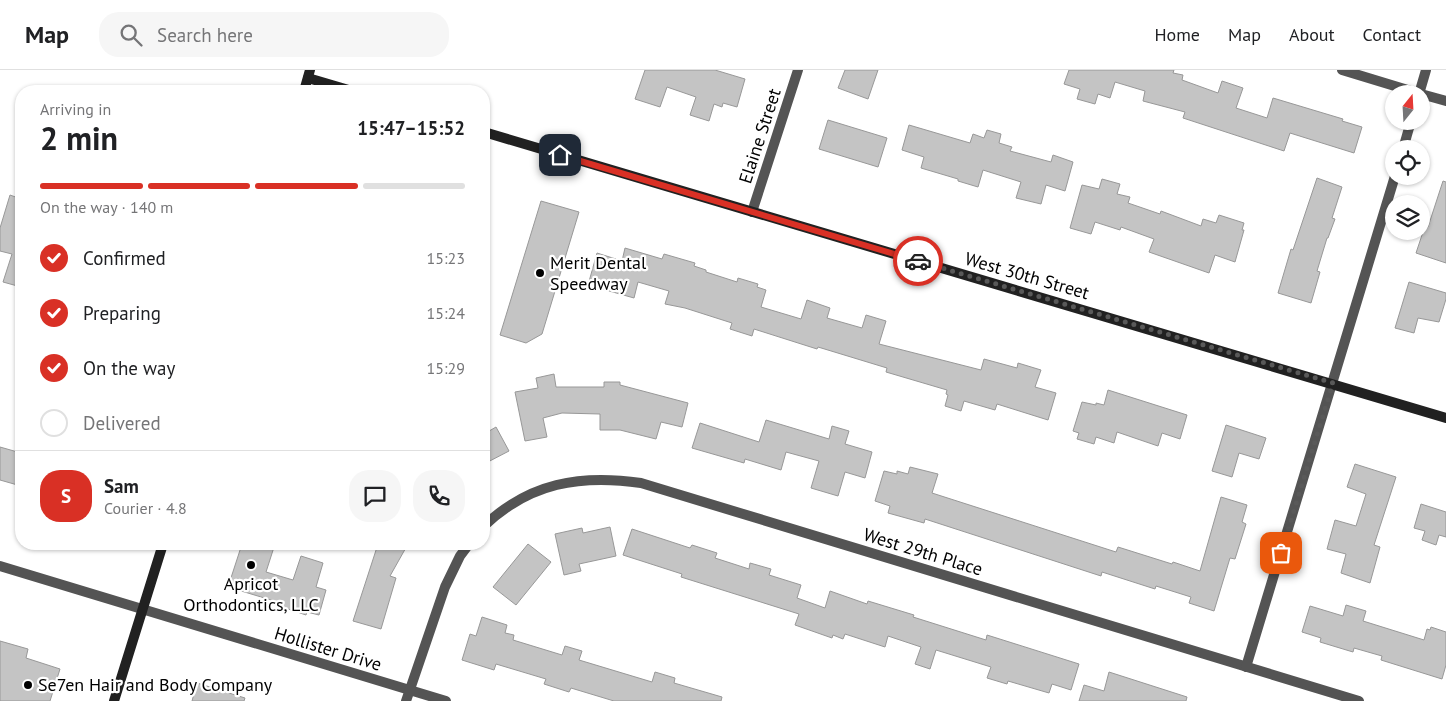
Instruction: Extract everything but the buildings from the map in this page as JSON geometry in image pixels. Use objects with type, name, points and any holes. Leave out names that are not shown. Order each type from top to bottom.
[{"type":"street","name":"Elaine Street","points":[[752,212],[798,70]]},
{"type":"street","points":[[1342,70],[1391,85]]},
{"type":"street","points":[[1422,85],[1426,70]]},
{"type":"street","points":[[309,74],[337,85]]},
{"type":"street","points":[[1430,97],[1446,102]]},
{"type":"street","name":"West 30th Street","points":[[490,134],[1446,418]]},
{"type":"street","points":[[1246,667],[1392,185]]},
{"type":"street","name":"West 29th Place","points":[[490,521],[512,503],[550,486],[582,479],[616,479],[641,483],[1359,701]]},
{"type":"street","points":[[114,701],[160,550]]},
{"type":"street","points":[[406,701],[445,587],[464,550]]},
{"type":"street","name":"Hollister Drive","points":[[0,566],[446,701]]},
{"type":"way so far","points":[[918,261],[1333,383],[1281,553]]},
{"type":"place","name":"Merit Dental Speedway","points":[[540,273]]},
{"type":"place","name":"Apricot Orthodontics, LLC","points":[[251,565]]},
{"type":"place","name":"Se7en Hair and Body Company","points":[[28,685]]},
{"type":"route","points":[[560,155],[918,261]]}]
